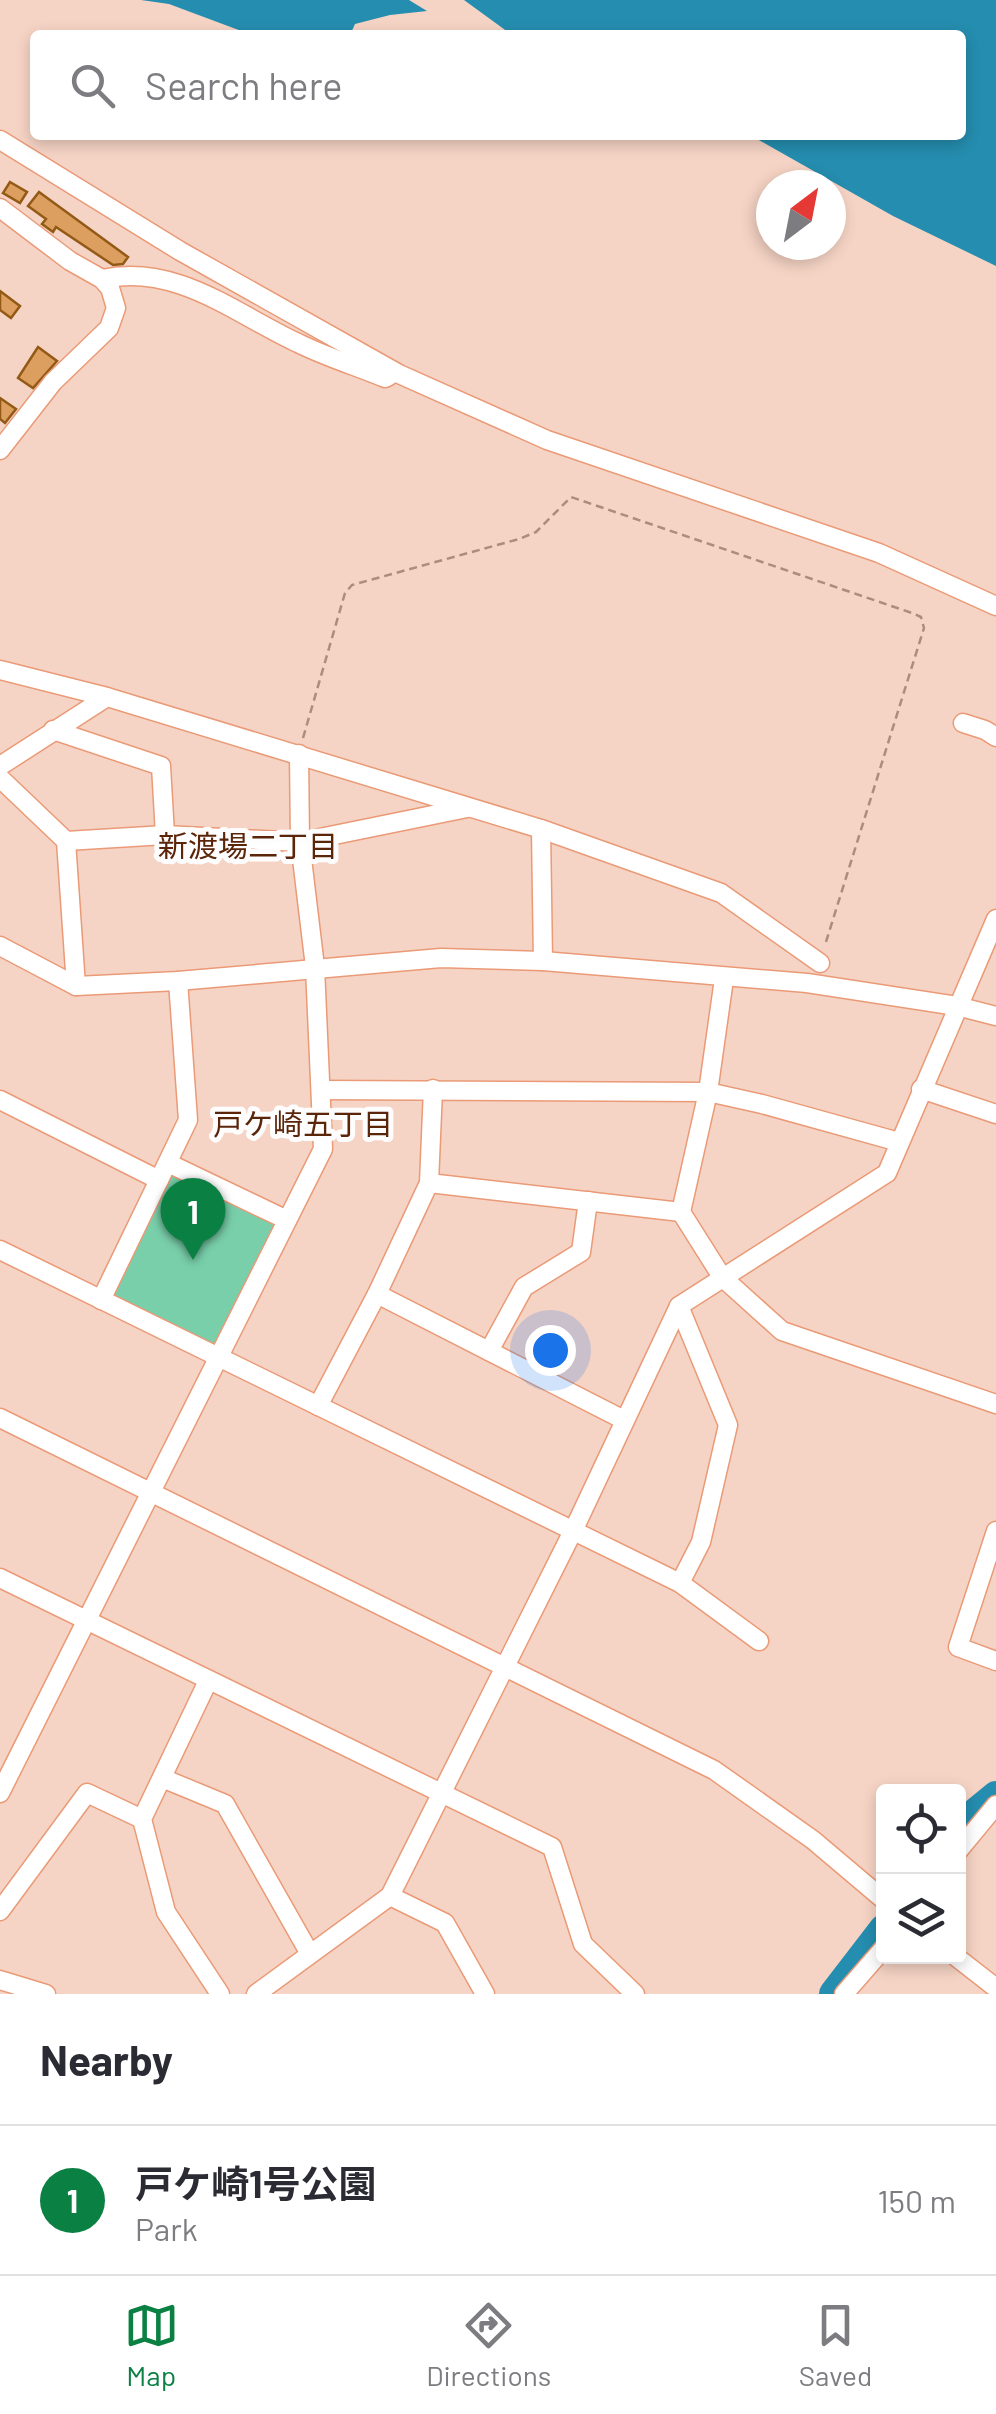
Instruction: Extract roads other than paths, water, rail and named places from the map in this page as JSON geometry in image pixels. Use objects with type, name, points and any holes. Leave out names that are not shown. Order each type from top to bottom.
[{"type":"street","points":[[0,140],[212,270],[399,374],[547,440],[879,553],[996,606]]},
{"type":"street","points":[[0,208],[70,261],[102,279],[115,299],[115,318],[103,335],[54,382],[0,450]]},
{"type":"street","points":[[102,279],[141,275],[197,290],[297,343],[385,378],[399,374]]},
{"type":"street","points":[[0,670],[106,697],[541,829],[721,894],[820,963]]},
{"type":"street","points":[[0,766],[106,697]]},
{"type":"street","points":[[964,723],[996,737]]},
{"type":"street","points":[[53,730],[162,766],[165,834]]},
{"type":"street","points":[[0,1794],[323,1149],[315,967],[300,842],[299,754]]},
{"type":"street","points":[[0,778],[66,842],[76,986]]},
{"type":"street","points":[[66,842],[165,834],[300,842],[471,808]]},
{"type":"street","points":[[541,829],[543,962]]},
{"type":"street","points":[[256,1994],[390,1896],[680,1306],[886,1173],[996,919]]},
{"type":"street","points":[[0,946],[76,986],[440,958],[543,962],[807,983],[958,1006],[996,1016]]},
{"type":"street","points":[[724,978],[708,1092],[681,1212],[722,1278],[782,1331],[996,1404]]},
{"type":"street","points":[[100,1300],[188,1120],[178,981]]},
{"type":"street","points":[[921,1089],[996,1114]]},
{"type":"street","points":[[322,1090],[708,1092],[900,1142]]},
{"type":"street","points":[[318,1406],[429,1183],[432,1090]]},
{"type":"street","points":[[0,1100],[287,1220]]},
{"type":"street","points":[[429,1183],[681,1212]]},
{"type":"street","points":[[489,1351],[524,1287],[581,1252],[588,1201]]},
{"type":"street","points":[[0,1250],[574,1528],[680,1583],[759,1641]]},
{"type":"street","points":[[377,1294],[624,1420]]},
{"type":"street","points":[[680,1306],[728,1425],[701,1542],[680,1583]]},
{"type":"street","points":[[0,1418],[714,1770],[813,1840],[876,1893]]},
{"type":"street","points":[[996,1531],[958,1646],[996,1660]]},
{"type":"street","points":[[0,1578],[552,1847],[583,1944],[635,1994]]},
{"type":"street","points":[[208,1680],[142,1819],[166,1912],[220,1994]]},
{"type":"street","points":[[162,1778],[225,1804],[310,1954]]},
{"type":"street","points":[[0,1911],[86,1793],[142,1819]]},
{"type":"street","points":[[966,1842],[994,1811]]},
{"type":"street","points":[[390,1896],[445,1923],[485,1994]]},
{"type":"street","points":[[844,1994],[876,1957]]},
{"type":"street","points":[[965,1964],[996,1988]]},
{"type":"street","points":[[1,1984],[46,1994]]},
{"type":"water","points":[[141,0],[409,0],[427,11],[390,15],[355,24],[352,30],[239,30],[169,4]]},
{"type":"water","points":[[464,0],[996,0],[996,266],[846,189],[846,170],[812,170],[759,140],[966,140],[966,30],[505,30]]},
{"type":"waterway","points":[[966,1824],[996,1796]]},
{"type":"waterway","points":[[834,1994],[876,1939]]},
{"type":"place","name":"戸ケ崎1号公園","points":[[193,1260]]},
{"type":"district","name":"新渡場二丁目","points":[[248,847]]},
{"type":"district","name":"戸ケ崎五丁目","points":[[303,1125]]}]
